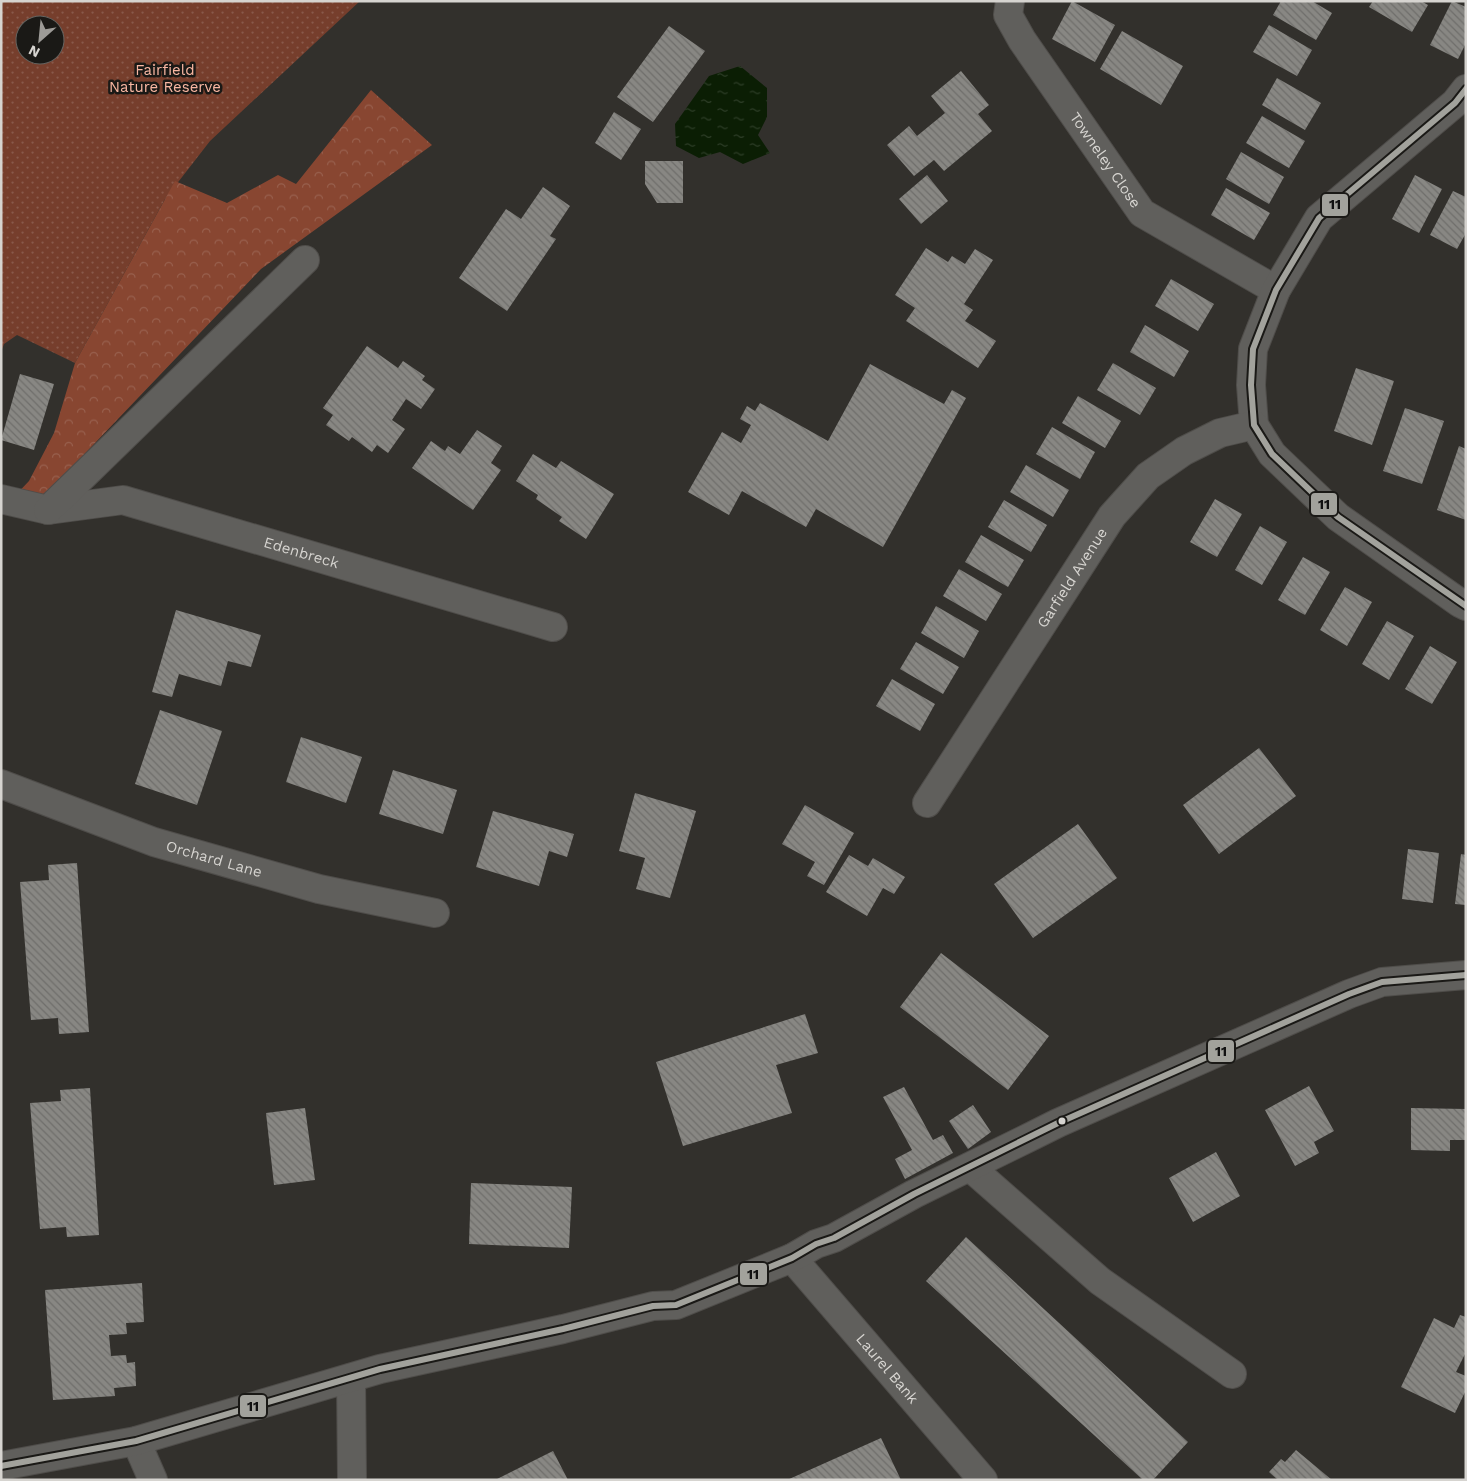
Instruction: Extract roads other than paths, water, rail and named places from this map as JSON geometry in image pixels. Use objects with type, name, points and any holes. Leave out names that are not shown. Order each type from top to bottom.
[{"type":"street","name":"Towneley Close","points":[[1010,1],[1008,15],[1022,40],[1142,213],[1276,290]]},
{"type":"street","points":[[1466,89],[1455,103],[1319,218],[1276,290],[1253,349],[1251,385],[1254,425],[1272,454],[1338,517],[1466,606]]},
{"type":"street","points":[[48,510],[305,260]]},
{"type":"street","name":"Garfield Avenue","points":[[929,789],[1112,516],[1148,476],[1184,451],[1220,433],[1254,425]]},
{"type":"street","name":"Edenbreck","points":[[1,499],[48,510],[123,500],[553,627]]},
{"type":"street","name":"Orchard Lane","points":[[1,784],[154,842],[319,889],[435,913]]},
{"type":"street","points":[[1,1466],[136,1441],[380,1369],[563,1329],[653,1306],[676,1305],[792,1258],[816,1244],[834,1238],[914,1194],[1058,1122],[1349,994],[1382,982],[1466,975]]},
{"type":"street","points":[[970,1167],[1100,1281],[1232,1374]]},
{"type":"street","name":"Laurel Bank","points":[[792,1258],[984,1480]]},
{"type":"street","points":[[351,1378],[352,1480]]},
{"type":"street","points":[[136,1441],[153,1480]]},
{"type":"water","points":[[740,66],[767,88],[767,117],[758,135],[770,153],[743,164],[720,152],[699,158],[676,146],[675,124],[709,76]]},
{"type":"park label","name":"Fairfield Nature Reserve","points":[[165,78]]}]
